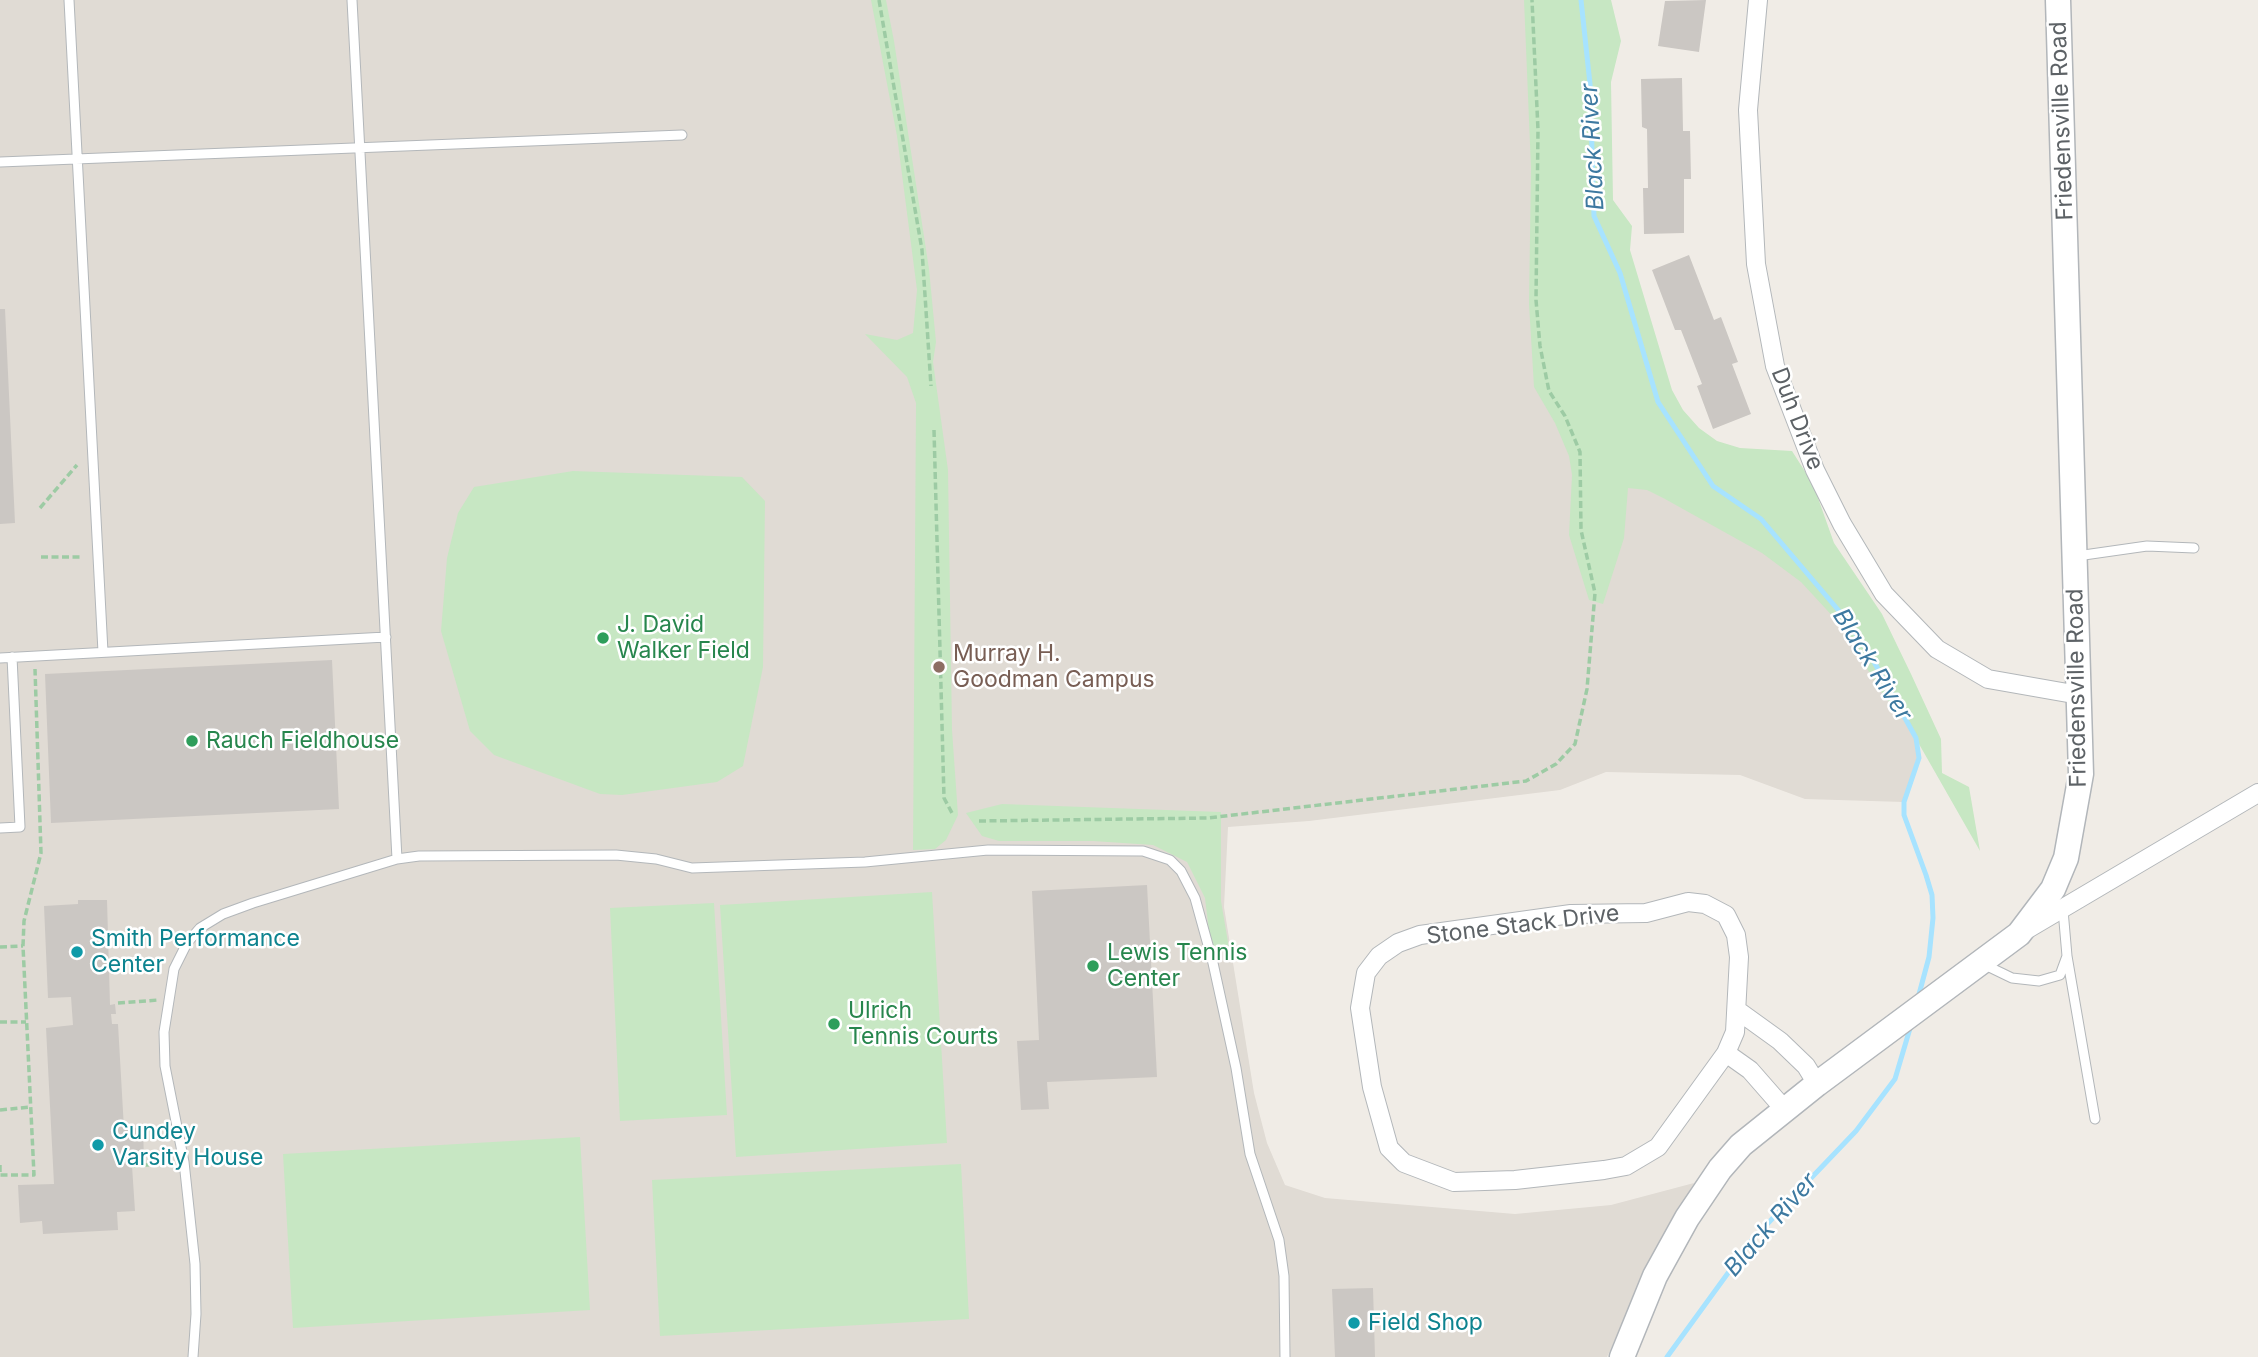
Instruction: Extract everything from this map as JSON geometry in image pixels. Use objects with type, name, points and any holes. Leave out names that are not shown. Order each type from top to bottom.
[{"type":"street","name":"Duh Drive","points":[[1758,0],[1748,110],[1756,264],[1775,366],[1815,470],[1842,524],[1884,594],[1937,649],[1987,679],[2079,695]]},
{"type":"street","name":"Friedensville Road","points":[[1622,1357],[1655,1276],[1703,1193],[1741,1144],[1883,1034],[2019,934],[2054,886],[2066,858],[2079,799],[2081,774],[2058,0]]},
{"type":"street","points":[[2019,934],[2093,893],[2258,793]]},
{"type":"street","points":[[2054,886],[2076,895],[2093,893]]},
{"type":"street","name":"Stone Stack Drive","points":[[1688,902],[1705,904],[1726,915],[1736,935],[1737,1010],[1735,1032],[1726,1053],[1674,1130],[1658,1147],[1626,1166],[1576,1175],[1454,1182],[1404,1163],[1390,1148],[1372,1087],[1360,1008],[1361,990],[1366,972],[1379,956],[1398,943],[1420,935],[1571,914],[1646,913],[1688,902]]},
{"type":"street","points":[[1737,1010],[1780,1041],[1806,1066],[1817,1084]]},
{"type":"street","points":[[1726,1053],[1750,1070],[1785,1110]]},
{"type":"lane","points":[[69,0],[103,652]]},
{"type":"lane","points":[[352,0],[397,859]]},
{"type":"lane","points":[[0,162],[682,135]]},
{"type":"lane","points":[[2075,557],[2147,546],[2194,548]]},
{"type":"lane","points":[[0,658],[386,637]]},
{"type":"lane","points":[[0,828],[20,827],[12,657]]},
{"type":"lane","points":[[193,1357],[196,1314],[194,1264],[184,1162],[165,1066],[167,1000],[174,968],[187,943],[200,928],[223,914],[253,903],[397,859],[419,856],[616,855],[656,859],[692,868],[865,862],[988,850],[1143,851],[1170,860],[1181,871],[1195,898],[1213,963],[1236,1068],[1250,1154],[1279,1240],[1284,1276],[1285,1357]]},
{"type":"lane","points":[[2063,910],[2067,956],[2095,1119]]},
{"type":"lane","points":[[1982,963],[2012,978],[2039,981],[2060,975],[2067,956]]},
{"type":"path","points":[[879,0],[922,250],[931,386]]},
{"type":"path","points":[[979,821],[1208,818],[1526,781],[1556,764],[1575,744],[1587,690],[1595,593],[1581,530],[1580,452],[1565,416],[1549,391],[1540,346],[1536,300],[1538,130],[1532,0]]},
{"type":"path","points":[[934,430],[944,798],[952,813]]},
{"type":"path","points":[[40,508],[78,465]]},
{"type":"path","points":[[41,557],[83,557]]},
{"type":"path","points":[[0,1166],[0,1175],[34,1175],[23,946],[24,921],[41,853],[35,656]]},
{"type":"path","points":[[0,947],[23,946]]},
{"type":"path","points":[[118,1003],[167,1000]]},
{"type":"path","points":[[0,1022],[26,1022]]},
{"type":"path","points":[[0,1110],[31,1107]]},
{"type":"path","points":[[132,1166],[184,1162]]},
{"type":"shaded area","name":"Murray H. Goodman Campus","points":[[0,0],[1581,0],[1594,216],[1658,402],[1845,618],[1916,738],[1919,758],[1904,802],[1805,799],[1740,775],[1606,772],[1560,790],[1309,821],[1228,827],[1224,907],[1254,1093],[1267,1143],[1285,1185],[1325,1198],[1515,1214],[1611,1205],[1694,1183],[1648,1267],[1607,1357],[0,1357]]},
{"type":"green space","points":[[871,0],[886,0],[894,41],[929,269],[936,342],[933,362],[948,470],[952,730],[958,815],[946,840],[935,849],[913,850],[916,403],[907,377],[865,334],[897,340],[913,333],[917,290],[897,136]]},
{"type":"green space","points":[[1524,0],[1611,0],[1621,41],[1611,82],[1613,200],[1632,226],[1630,250],[1672,390],[1683,410],[1699,428],[1717,441],[1740,448],[1792,451],[1813,484],[1834,543],[1882,614],[1911,674],[1941,739],[1942,773],[1969,787],[1980,851],[1907,723],[1884,696],[1838,622],[1801,582],[1762,553],[1647,490],[1628,488],[1624,538],[1603,604],[1589,600],[1569,535],[1572,475],[1569,456],[1555,423],[1534,387],[1529,304],[1531,168]]},
{"type":"green space","name":"J. David Walker Field","points":[[573,471],[742,477],[765,501],[763,667],[743,766],[717,782],[622,795],[600,794],[494,755],[470,731],[441,631],[447,558],[458,513],[474,487]]},
{"type":"green space","points":[[1002,804],[1221,812],[1221,901],[1230,954],[1211,948],[1205,898],[1187,862],[1153,845],[1093,841],[999,841],[982,836],[966,813]]},
{"type":"green space","name":"Ulrich Tennis Courts","points":[[932,892],[947,1143],[736,1157],[720,905]]},
{"type":"green space","points":[[714,903],[727,1115],[620,1121],[610,908]]},
{"type":"green space","points":[[580,1137],[590,1310],[293,1328],[283,1154]]},
{"type":"green space","points":[[961,1164],[969,1319],[660,1336],[652,1180]]},
{"type":"building","points":[[1706,0],[1699,52],[1658,46],[1665,1]]},
{"type":"building","points":[[1682,78],[1683,131],[1690,131],[1691,179],[1684,179],[1684,233],[1644,234],[1643,188],[1648,188],[1647,129],[1642,127],[1641,79]]},
{"type":"building","points":[[1689,255],[1714,320],[1721,317],[1738,362],[1732,364],[1751,414],[1713,429],[1697,386],[1702,384],[1681,330],[1675,330],[1652,270]]},
{"type":"building","points":[[0,309],[5,309],[15,523],[0,524]]},
{"type":"building","name":"Rauch Fieldhouse","points":[[332,660],[339,809],[51,823],[45,674]]},
{"type":"building","name":"Lewis Tennis Center","points":[[1147,885],[1157,1077],[1047,1082],[1049,1109],[1021,1110],[1017,1041],[1039,1040],[1032,891]]},
{"type":"building","name":"Cundey Varsity House","points":[[78,900],[107,900],[110,1005],[115,1004],[116,1014],[111,1014],[112,1024],[118,1024],[124,1129],[143,1127],[144,1161],[132,1166],[135,1211],[117,1212],[118,1230],[43,1234],[42,1221],[20,1223],[18,1185],[54,1184],[46,1028],[73,1025],[71,997],[48,998],[44,906],[78,904]]},
{"type":"building","name":"Field Shop","points":[[1373,1288],[1375,1357],[1335,1357],[1332,1289]]},
{"type":"waterway","name":"Black River","points":[[1581,0],[1590,84],[1594,216],[1620,273],[1658,402],[1713,486],[1761,519],[1845,618],[1868,651],[1916,738],[1919,758],[1904,802],[1904,815],[1932,895],[1933,918],[1929,957],[1918,998]]},
{"type":"waterway","name":"Black River","points":[[1667,1357],[1752,1240],[1856,1131],[1895,1079],[1911,1025]]},
{"type":"place","name":"J. David Walker Field","points":[[603,638]]},
{"type":"place","name":"Murray H. Goodman Campus","points":[[939,667]]},
{"type":"place","name":"Rauch Fieldhouse","points":[[192,741]]},
{"type":"place","name":"Smith Performance Center","points":[[77,952]]},
{"type":"place","name":"Lewis Tennis Center","points":[[1093,966]]},
{"type":"place","name":"Ulrich Tennis Courts","points":[[834,1024]]},
{"type":"place","name":"Cundey Varsity House","points":[[98,1145]]},
{"type":"place","name":"Field Shop","points":[[1354,1323]]}]
